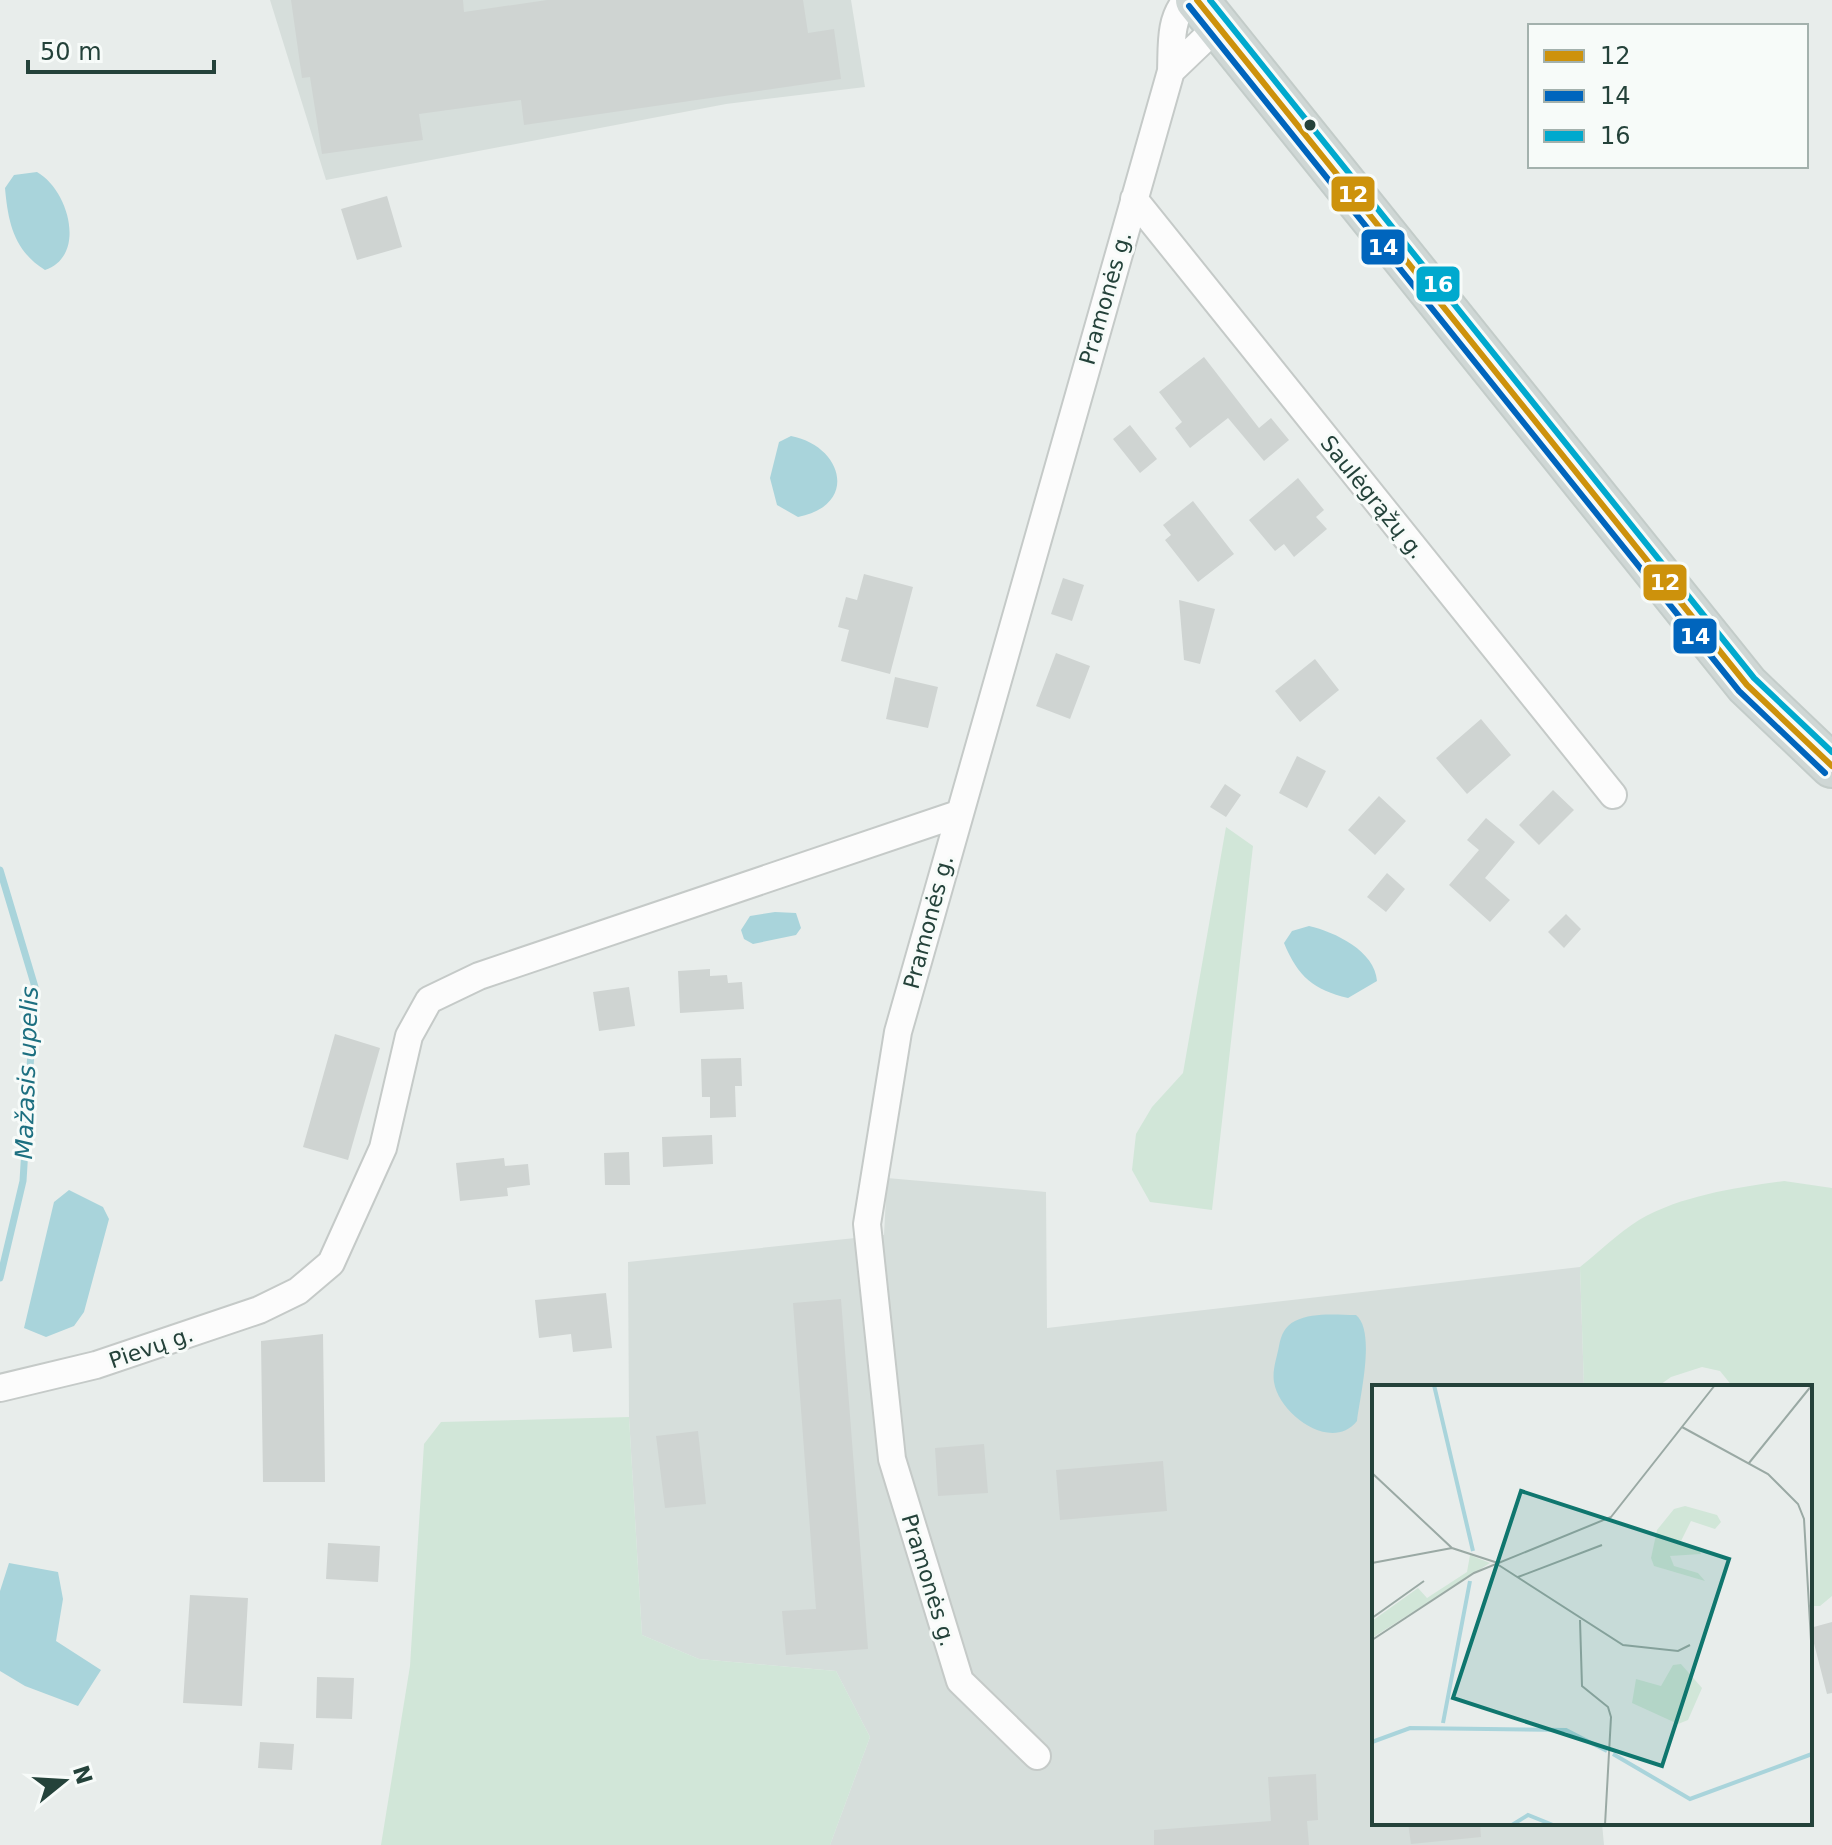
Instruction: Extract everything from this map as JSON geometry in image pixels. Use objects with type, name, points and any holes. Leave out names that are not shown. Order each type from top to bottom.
[{"type":"main road","points":[[1201,6],[1747,685],[1832,766]]},
{"type":"street","points":[[1171,71],[1201,6]]},
{"type":"street","name":"Pramonės g.","points":[[1037,1756],[960,1681],[892,1459],[867,1224],[898,1032],[1171,71],[1174,23],[1179,8],[1201,6]]},
{"type":"street","name":"Saulėgrąžų g.","points":[[1134,199],[1613,795]]},
{"type":"street","name":"Pievų g.","points":[[0,1388],[96,1365],[259,1310],[298,1291],[331,1263],[383,1148],[409,1036],[429,1000],[479,976],[958,814]]},
{"type":"shaded area","points":[[270,0],[851,0],[865,87],[726,104],[326,180]]},
{"type":"shaded area","points":[[887,1178],[1046,1192],[1047,1328],[1580,1267],[1584,1385],[1372,1385],[1372,1825],[1602,1825],[1604,1845],[830,1845],[870,1737],[836,1671],[699,1659],[642,1635],[629,1417],[628,1262],[884,1235]]},
{"type":"green space","points":[[1226,827],[1253,846],[1212,1210],[1150,1202],[1132,1170],[1136,1134],[1152,1107],[1183,1073]]},
{"type":"green space","points":[[1784,1181],[1832,1188],[1832,1596],[1820,1606],[1812,1606],[1812,1385],[1731,1385],[1720,1371],[1702,1367],[1671,1377],[1660,1385],[1584,1385],[1580,1267],[1624,1231],[1656,1211],[1710,1194]]},
{"type":"green space","points":[[629,1417],[642,1635],[699,1659],[836,1671],[870,1737],[830,1845],[381,1845],[410,1666],[424,1444],[441,1422]]},
{"type":"water","points":[[37,172],[58,193],[69,222],[66,251],[58,263],[45,270],[26,254],[14,235],[5,188],[14,175]]},
{"type":"water","points":[[791,436],[823,451],[837,476],[836,489],[830,501],[798,517],[777,505],[770,478],[779,442]]},
{"type":"water","points":[[796,913],[801,928],[796,935],[753,944],[744,939],[741,930],[750,916]]},
{"type":"water","points":[[1309,926],[1352,944],[1369,961],[1377,981],[1348,998],[1326,991],[1308,980],[1295,965],[1284,943],[1292,931]]},
{"type":"water","points":[[69,1190],[103,1207],[109,1219],[84,1312],[74,1326],[46,1337],[24,1328],[54,1202]]},
{"type":"water","points":[[1356,1315],[1362,1323],[1366,1349],[1357,1421],[1346,1430],[1334,1433],[1321,1431],[1296,1417],[1278,1394],[1274,1373],[1281,1338],[1289,1325],[1302,1318]]},
{"type":"water","points":[[9,1563],[58,1572],[63,1599],[56,1641],[101,1670],[78,1706],[25,1686],[0,1671],[0,1591]]},
{"type":"building","points":[[291,0],[463,0],[464,12],[547,0],[803,0],[808,33],[834,29],[841,79],[524,125],[521,100],[419,114],[423,140],[322,154],[310,77],[302,78]]},
{"type":"building","points":[[387,196],[402,247],[357,260],[341,209]]},
{"type":"building","points":[[1204,357],[1259,428],[1271,418],[1289,440],[1264,461],[1228,418],[1190,448],[1175,428],[1182,422],[1159,392]]},
{"type":"building","points":[[1130,425],[1157,459],[1140,473],[1113,439]]},
{"type":"building","points":[[1298,478],[1324,510],[1316,517],[1327,529],[1294,557],[1284,544],[1275,551],[1249,520]]},
{"type":"building","points":[[1193,501],[1234,554],[1198,582],[1165,540],[1171,535],[1163,525]]},
{"type":"building","points":[[864,574],[913,587],[890,674],[841,661],[849,630],[838,627],[846,597],[857,600]]},
{"type":"building","points":[[1063,578],[1084,585],[1072,621],[1051,614]]},
{"type":"building","points":[[1179,600],[1215,609],[1200,664],[1184,660]]},
{"type":"building","points":[[1056,653],[1090,666],[1070,719],[1036,706]]},
{"type":"building","points":[[1315,659],[1339,690],[1300,722],[1275,691]]},
{"type":"building","points":[[895,677],[938,687],[928,728],[886,719]]},
{"type":"building","points":[[1481,719],[1511,755],[1467,794],[1436,758]]},
{"type":"building","points":[[1297,756],[1326,771],[1307,808],[1279,793]]},
{"type":"building","points":[[1225,784],[1241,795],[1226,817],[1210,807]]},
{"type":"building","points":[[1553,790],[1574,810],[1539,845],[1519,825]]},
{"type":"building","points":[[1379,796],[1406,821],[1375,855],[1348,830]]},
{"type":"building","points":[[1486,818],[1515,842],[1485,878],[1510,900],[1490,922],[1449,885],[1479,850],[1467,840]]},
{"type":"building","points":[[1387,873],[1405,889],[1386,912],[1367,897]]},
{"type":"building","points":[[1566,914],[1581,929],[1564,948],[1548,932]]},
{"type":"building","points":[[710,969],[710,976],[727,975],[728,983],[742,982],[744,1009],[680,1013],[678,971]]},
{"type":"building","points":[[629,987],[635,1026],[599,1031],[593,992]]},
{"type":"building","points":[[335,1034],[380,1048],[348,1160],[303,1147]]},
{"type":"building","points":[[741,1058],[742,1086],[735,1086],[736,1117],[710,1118],[710,1097],[702,1097],[701,1059]]},
{"type":"building","points":[[712,1135],[713,1164],[663,1167],[662,1137]]},
{"type":"building","points":[[629,1152],[630,1185],[605,1185],[604,1153]]},
{"type":"building","points":[[504,1158],[505,1166],[528,1164],[530,1185],[507,1188],[508,1196],[460,1201],[456,1163]]},
{"type":"building","points":[[606,1293],[612,1348],[573,1352],[571,1334],[539,1338],[535,1300]]},
{"type":"building","points":[[841,1299],[868,1649],[786,1655],[782,1611],[816,1609],[793,1303]]},
{"type":"building","points":[[323,1334],[325,1482],[263,1482],[261,1341]]},
{"type":"building","points":[[698,1431],[706,1504],[665,1508],[656,1436]]},
{"type":"building","points":[[984,1444],[988,1493],[938,1496],[935,1448]]},
{"type":"building","points":[[1163,1461],[1167,1511],[1060,1520],[1056,1470]]},
{"type":"building","points":[[328,1543],[380,1546],[378,1582],[326,1579]]},
{"type":"building","points":[[190,1595],[248,1598],[242,1706],[183,1703]]},
{"type":"building","points":[[1832,1622],[1832,1693],[1827,1694],[1812,1627]]},
{"type":"building","points":[[317,1677],[354,1678],[352,1719],[316,1718]]},
{"type":"building","points":[[260,1742],[294,1744],[292,1770],[258,1768]]},
{"type":"building","points":[[1316,1774],[1318,1820],[1307,1821],[1309,1845],[1154,1845],[1154,1830],[1271,1821],[1268,1777]]},
{"type":"building","points":[[1408,1825],[1480,1825],[1481,1837],[1411,1844]]},
{"type":"waterway","name":"Mažasis upelis","points":[[0,870],[35,987],[23,1181],[0,1278]]},
{"type":"transit line","name":"12","points":[[1197,0],[1747,685],[1832,766]]},
{"type":"transit line","name":"16","points":[[1210,0],[1754,678],[1832,752]]},
{"type":"transit line","name":"14","points":[[1189,6],[1739,691],[1825,773]]}]
